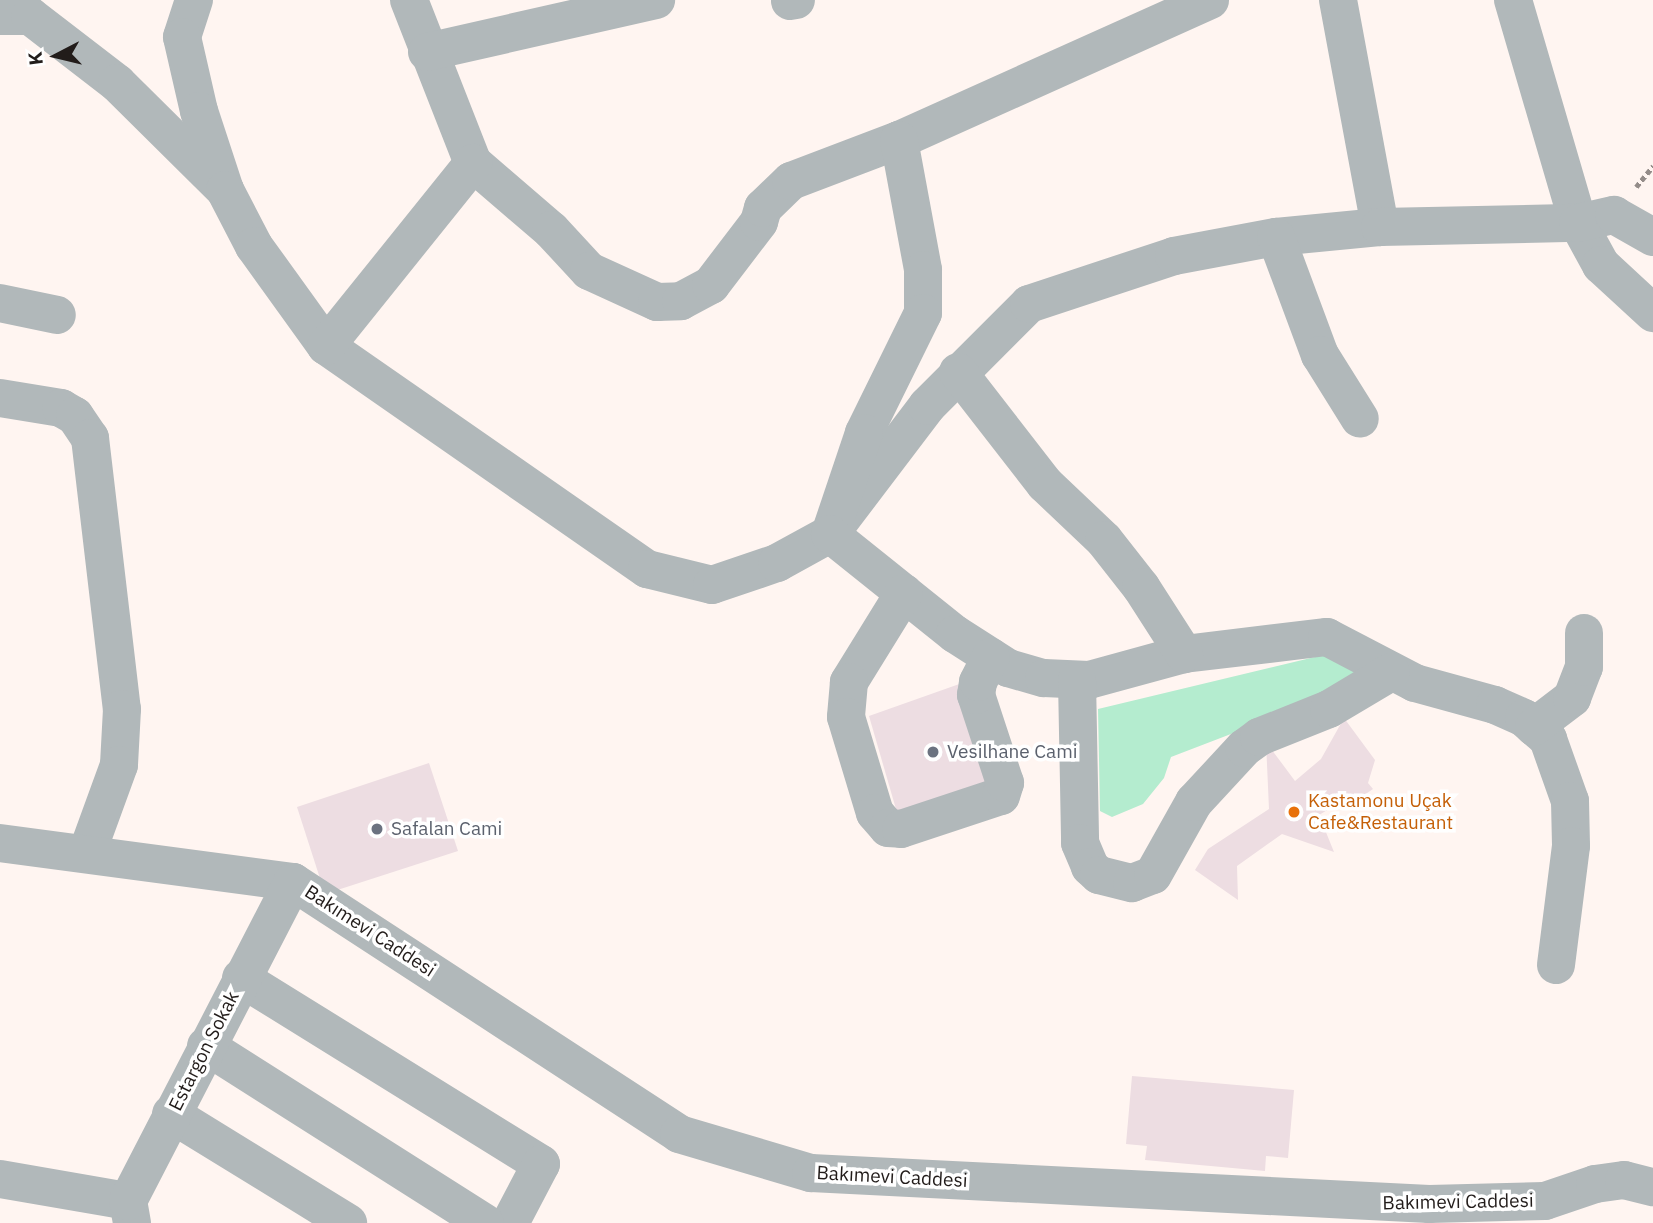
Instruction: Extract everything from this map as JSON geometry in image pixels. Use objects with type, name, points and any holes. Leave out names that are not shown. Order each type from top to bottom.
[{"type":"street","points":[[194,0],[182,37],[199,111],[225,190],[254,246],[326,346],[647,569],[712,585],[777,563],[830,534],[927,406],[958,372],[1029,304],[1174,256],[1276,237],[1380,227],[1578,223],[1614,215],[1653,237]]},
{"type":"street","points":[[409,0],[427,52],[473,163],[551,230],[589,271],[657,302],[681,301],[711,285],[759,222],[763,208],[791,181],[899,141],[1210,0]]},
{"type":"street","points":[[427,52],[656,0]]},
{"type":"street","points":[[1338,0],[1380,227]]},
{"type":"street","points":[[1513,0],[1578,223],[1601,265],[1653,313]]},
{"type":"street","points":[[0,16],[30,16],[117,83],[225,190]]},
{"type":"street","points":[[830,534],[864,433],[923,313],[923,271],[899,141]]},
{"type":"street","points":[[326,346],[473,163]]},
{"type":"street","points":[[1276,237],[1320,355],[1360,419]]},
{"type":"street","points":[[0,303],[57,315]]},
{"type":"street","points":[[958,372],[1045,484],[1119,559],[1184,654]]},
{"type":"street","points":[[0,398],[61,408],[75,416],[90,438],[122,709],[119,765],[88,853]]},
{"type":"street","points":[[830,534],[991,657],[1008,668],[1044,678],[1077,680],[1184,654],[1327,637],[1415,683],[1495,705],[1535,727],[1548,739],[1570,801],[1571,846],[1556,965]]},
{"type":"street","points":[[904,593],[849,682],[846,717],[883,824],[901,829],[1001,796],[1005,783],[976,695],[978,682],[991,657]]},
{"type":"street","points":[[1535,727],[1572,698],[1584,667],[1584,633]]},
{"type":"street","points":[[1077,680],[1080,843],[1099,875],[1132,883],[1153,875],[1194,802],[1244,748],[1259,737],[1329,709],[1391,671]]},
{"type":"street","name":"Bakımevi Caddesi","points":[[0,843],[293,882],[679,1134],[811,1173],[1343,1203],[1556,1210],[1624,1180],[1649,1181]]},
{"type":"street","name":"Estargon Sokak","points":[[130,1212],[171,1114],[293,882]]},
{"type":"street","points":[[241,978],[541,1164],[510,1223]]},
{"type":"street","points":[[206,1046],[485,1223]]},
{"type":"street","points":[[171,1114],[348,1223]]},
{"type":"street","points":[[0,1179],[130,1212]]},
{"type":"green space","points":[[1340,651],[1369,681],[1171,757],[1164,778],[1143,804],[1112,817],[1100,811],[1098,709]]},
{"type":"building","name":"Vesilhane Cami","points":[[965,682],[997,789],[898,816],[869,716]]},
{"type":"building","name":"Kastamonu Uçak Cafe&Restaurant","points":[[1344,718],[1375,760],[1368,783],[1373,789],[1345,808],[1339,803],[1319,815],[1334,852],[1282,834],[1237,866],[1238,900],[1195,870],[1208,849],[1269,809],[1266,742],[1295,781],[1321,759]]},
{"type":"building","name":"Safalan Cami","points":[[429,763],[458,851],[325,894],[297,807]]},
{"type":"building","points":[[1132,1076],[1294,1090],[1288,1158],[1266,1156],[1265,1171],[1145,1160],[1147,1146],[1126,1144]]},
{"type":"place","name":"Vesilhane Cami","points":[[933,752]]},
{"type":"place","name":"Kastamonu Uçak Cafe&Restaurant","points":[[1294,812]]},
{"type":"place","name":"Safalan Cami","points":[[377,829]]}]
